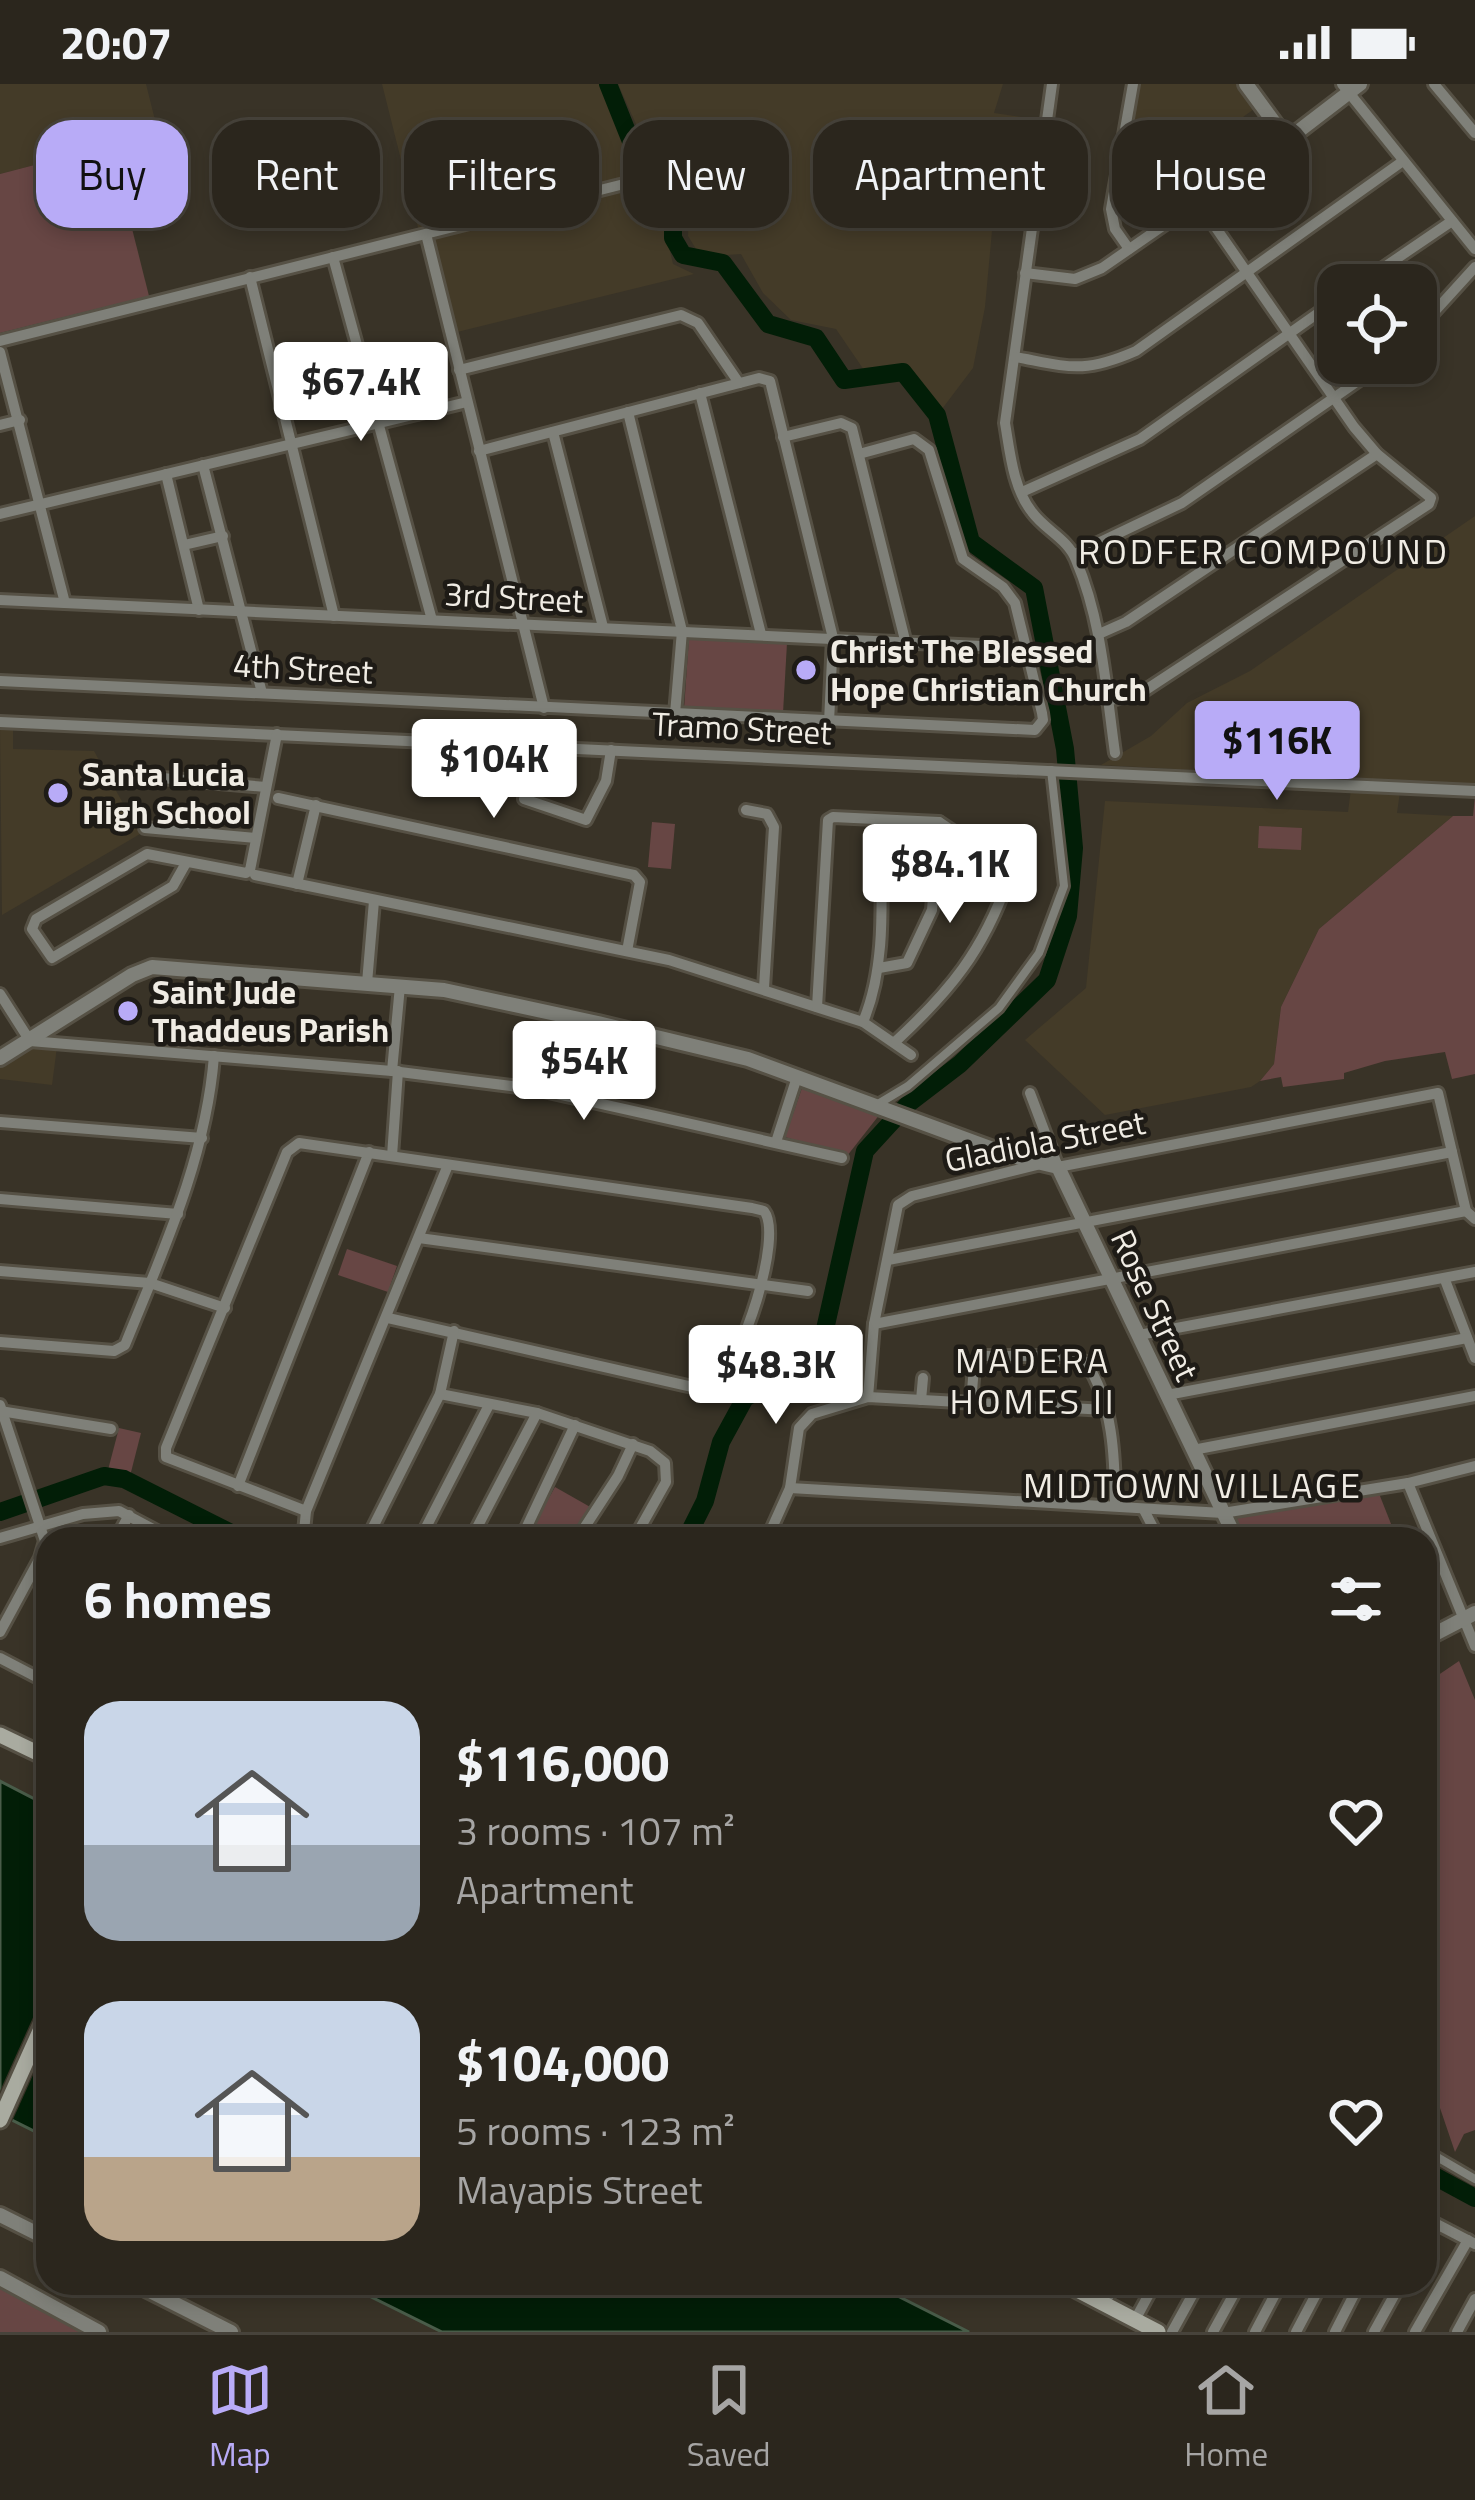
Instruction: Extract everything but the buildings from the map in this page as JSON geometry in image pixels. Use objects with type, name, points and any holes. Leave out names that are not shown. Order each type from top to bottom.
[{"type":"main road","points":[[0,1735],[36,1755]]},
{"type":"main road","points":[[0,2120],[36,2040]]},
{"type":"main road","points":[[1087,2295],[1158,2332]]},
{"type":"street","points":[[1052,84],[1005,423],[1032,513],[1075,554],[1099,634],[1115,753]]},
{"type":"street","points":[[1130,249],[1115,229],[1111,208],[1133,84]]},
{"type":"street","points":[[1246,84],[1272,120]]},
{"type":"street","points":[[1434,84],[1475,133]]},
{"type":"street","points":[[1309,121],[1350,87],[1475,249]]},
{"type":"street","points":[[1015,357],[1080,369],[1098,368],[1136,351],[1403,161]]},
{"type":"street","points":[[0,341],[623,184]]},
{"type":"street","points":[[1389,264],[1452,221]]},
{"type":"street","points":[[1025,273],[1075,279],[1102,268],[1160,228]]},
{"type":"street","points":[[1108,701],[1141,693],[1430,504],[1430,494],[1377,454],[1217,228]]},
{"type":"street","points":[[426,234],[544,708]]},
{"type":"street","points":[[333,257],[432,620]]},
{"type":"street","points":[[1437,309],[1475,267]]},
{"type":"street","points":[[250,277],[334,616]]},
{"type":"street","points":[[1022,492],[1140,439],[1317,314]]},
{"type":"street","points":[[459,370],[681,315],[698,323],[739,383]]},
{"type":"street","points":[[0,352],[65,603]]},
{"type":"street","points":[[479,451],[765,377],[772,386],[833,638],[829,722]]},
{"type":"street","points":[[1075,554],[1182,503],[1356,384]]},
{"type":"street","points":[[700,393],[761,634]]},
{"type":"street","points":[[0,514],[467,402]]},
{"type":"street","points":[[628,412],[682,631],[676,714]]},
{"type":"street","points":[[0,425],[20,420]]},
{"type":"street","points":[[783,437],[845,423],[852,428],[907,644]]},
{"type":"street","points":[[553,432],[603,628]]},
{"type":"street","points":[[859,454],[914,439],[926,445],[963,559],[1004,587],[1015,603],[1025,649]]},
{"type":"street","points":[[1099,634],[1126,622],[1377,454]]},
{"type":"street","points":[[203,465],[262,693]]},
{"type":"street","points":[[166,474],[199,610]]},
{"type":"street","points":[[184,545],[223,536]]},
{"type":"street","name":"3rd Street","points":[[0,600],[1025,649]]},
{"type":"street","name":"4th Street","points":[[0,681],[1035,730],[1043,720],[1025,649]]},
{"type":"street","name":"Tramo Street","points":[[0,722],[1475,791]]},
{"type":"street","points":[[248,874],[277,734]]},
{"type":"street","points":[[524,799],[586,820],[606,781],[611,750]]},
{"type":"street","points":[[880,1108],[999,1008],[1039,953],[1064,886],[1056,769]]},
{"type":"street","points":[[115,774],[266,787]]},
{"type":"street","points":[[278,798],[634,875],[640,882],[627,951]]},
{"type":"street","points":[[297,884],[316,805]]},
{"type":"street","points":[[746,810],[767,814],[774,827],[764,988]]},
{"type":"street","points":[[817,1007],[825,826],[833,817],[940,822],[990,856],[1008,880],[964,972],[896,1042]]},
{"type":"street","points":[[863,1022],[879,968],[881,820]]},
{"type":"street","points":[[879,968],[907,963],[932,910],[940,822]]},
{"type":"street","points":[[145,828],[256,838]]},
{"type":"street","points":[[186,862],[173,886],[50,958],[32,929],[36,919],[147,854],[627,951],[764,988],[863,1022],[911,1054]]},
{"type":"street","points":[[367,983],[374,901]]},
{"type":"street","points":[[0,1058],[152,967],[444,990],[748,1059],[1037,1165]]},
{"type":"street","points":[[392,1156],[400,986]]},
{"type":"street","points":[[0,994],[30,1041]]},
{"type":"street","points":[[30,1041],[395,1071],[578,1097],[842,1158]]},
{"type":"street","points":[[0,1342],[121,1350],[178,1214],[202,1138],[214,1056]]},
{"type":"street","points":[[776,1142],[797,1076]]},
{"type":"street","name":"Rose Street","points":[[1030,1093],[1058,1167],[1230,1527]]},
{"type":"street","name":"Gladiola Street","points":[[868,1397],[874,1324],[895,1214],[904,1199],[1037,1165],[1058,1167],[1432,1093],[1443,1101],[1452,1152]]},
{"type":"street","points":[[0,1122],[202,1138]]},
{"type":"street","points":[[306,1511],[166,1456],[286,1152],[299,1142],[764,1211],[772,1226],[762,1285],[722,1379],[711,1386],[688,1386],[388,1318]]},
{"type":"street","points":[[238,1486],[369,1152]]},
{"type":"street","points":[[874,1324],[1471,1215],[1452,1152],[888,1260]]},
{"type":"street","points":[[304,1527],[306,1511],[448,1165]]},
{"type":"street","points":[[0,1199],[178,1214]]},
{"type":"street","points":[[419,1238],[808,1291]]},
{"type":"street","points":[[0,1271],[150,1282],[225,1307]]},
{"type":"street","points":[[1138,1335],[1475,1272]]},
{"type":"street","points":[[1445,1280],[1475,1358]]},
{"type":"street","points":[[373,1527],[440,1394],[454,1331]]},
{"type":"street","points":[[1167,1394],[1467,1338]]},
{"type":"street","points":[[971,1403],[974,1367],[983,1356],[1070,1357],[1086,1362],[1106,1410],[1113,1444],[1115,1504]]},
{"type":"street","points":[[921,1400],[922,1378]]},
{"type":"street","points":[[440,1394],[537,1413],[650,1451],[664,1463],[667,1473],[640,1527]]},
{"type":"street","points":[[1193,1450],[1475,1396]]},
{"type":"street","points":[[772,1527],[790,1488],[802,1422],[812,1414],[868,1397],[1106,1410]]},
{"type":"street","points":[[426,1527],[489,1405]]},
{"type":"street","points":[[40,1526],[0,1409],[111,1429]]},
{"type":"street","points":[[478,1527],[537,1413]]},
{"type":"street","points":[[527,1527],[575,1425]]},
{"type":"street","points":[[586,1527],[633,1444]]},
{"type":"street","points":[[0,1469],[17,1462]]},
{"type":"street","points":[[790,1488],[1223,1513],[1408,1483],[1475,1466]]},
{"type":"street","points":[[1408,1483],[1428,1527]]},
{"type":"street","points":[[37,1527],[119,1510],[150,1527]]},
{"type":"street","points":[[1144,1510],[1153,1527]]},
{"type":"street","points":[[122,1527],[129,1515]]},
{"type":"street","points":[[0,1538],[36,1527]]},
{"type":"street","points":[[1437,1547],[1468,1616],[1475,1646]]},
{"type":"street","points":[[0,1633],[36,1566]]},
{"type":"street","points":[[1437,1633],[1468,1616]]},
{"type":"street","points":[[0,1658],[36,1677]]},
{"type":"street","points":[[1437,2157],[1475,2180]]},
{"type":"street","points":[[0,2215],[36,2233]]},
{"type":"street","points":[[1415,2332],[1471,2242],[1437,2224]]},
{"type":"street","points":[[0,2278],[99,2332]]},
{"type":"street","points":[[158,2295],[231,2332]]},
{"type":"street","points":[[1104,2304],[1109,2295]]},
{"type":"street","points":[[1135,2320],[1149,2295]]},
{"type":"street","points":[[1172,2332],[1192,2295]]},
{"type":"street","points":[[1213,2332],[1233,2295]]},
{"type":"street","points":[[1256,2332],[1275,2295]]},
{"type":"street","points":[[1296,2332],[1316,2295]]},
{"type":"street","points":[[1335,2332],[1354,2295]]},
{"type":"street","points":[[1374,2332],[1394,2295]]},
{"type":"street","points":[[1456,2332],[1475,2299]]},
{"type":"shaded area","points":[[0,84],[146,84],[155,120],[36,120],[36,165],[0,174]]},
{"type":"shaded area","points":[[382,84],[606,84],[623,135],[623,228],[667,228],[673,264],[694,274],[445,335],[418,228],[599,228],[599,120],[404,120],[404,172]]},
{"type":"shaded area","points":[[618,84],[1003,84],[994,113],[1042,120],[813,120],[813,228],[992,228],[973,368],[942,409],[910,367],[866,373],[836,329],[791,320],[763,293],[741,254],[712,256],[696,249],[688,236],[688,228],[789,228],[789,120],[634,120]]},
{"type":"shaded area","points":[[1137,84],[1238,84],[1254,109],[1239,120],[1131,120]]},
{"type":"shaded area","points":[[36,165],[36,228],[132,228],[149,296],[0,333],[0,174]]},
{"type":"shaded area","points":[[1475,516],[1475,785],[1101,765],[1151,736],[1187,703],[1250,671]]},
{"type":"shaded area","points":[[689,637],[787,643],[783,713],[684,709]]},
{"type":"shaded area","name":"Santa Lucia High School","points":[[0,726],[13,727],[13,749],[94,751],[140,834],[2,915]]},
{"type":"shaded area","points":[[1351,789],[1400,792],[1397,813],[1453,816],[1319,929],[1281,1007],[1274,1064],[1260,1081],[1251,1087],[1105,1115],[1025,1040],[1086,988],[1105,801],[1348,812]]},
{"type":"shaded area","points":[[1475,796],[1475,1074],[1452,1079],[1445,1052],[1385,1061],[1344,1073],[1344,1079],[1283,1087],[1281,1077],[1260,1081],[1274,1064],[1281,1007],[1319,929],[1453,816],[1473,816]]},
{"type":"shaded area","points":[[652,822],[675,824],[671,869],[648,867]]},
{"type":"shaded area","points":[[943,826],[967,842],[936,903]]},
{"type":"shaded area","points":[[1259,826],[1302,828],[1301,850],[1258,848]]},
{"type":"shaded area","points":[[57,1047],[52,1085],[0,1079],[0,1066],[17,1052]]},
{"type":"shaded area","points":[[803,1085],[880,1114],[847,1156],[785,1137]]},
{"type":"shaded area","points":[[347,1249],[397,1266],[388,1292],[338,1275]]},
{"type":"shaded area","points":[[119,1428],[141,1433],[130,1476],[108,1470]]},
{"type":"shaded area","points":[[555,1487],[592,1508],[581,1527],[533,1527]]},
{"type":"shaded area","points":[[1378,1491],[1392,1527],[1240,1527],[1235,1516]]},
{"type":"shaded area","points":[[1459,1661],[1475,1700],[1475,2130],[1464,2134],[1455,2152],[1437,2099],[1437,1676]]},
{"type":"shaded area","points":[[0,1781],[36,1800],[36,2132],[0,2114]]},
{"type":"shaded area","points":[[0,2286],[86,2332],[0,2332]]},
{"type":"shaded area","points":[[367,2295],[896,2295],[969,2332],[442,2332]]},
{"type":"pier","points":[[36,2011],[36,2069],[10,2126],[0,2121],[0,2091]]},
{"type":"waterway","points":[[608,84],[646,179],[673,207],[673,238],[683,255],[723,263],[768,324],[816,338],[844,380],[903,372],[937,415],[971,542],[1034,588],[1065,749],[1074,848],[1068,916],[1047,980],[960,1064],[909,1103],[865,1151],[817,1365],[784,1376],[745,1398],[721,1442],[705,1501],[692,1527]]},
{"type":"waterway","points":[[0,1512],[104,1476],[124,1479],[219,1527]]},
{"type":"waterway","points":[[1437,2177],[1475,2198]]},
{"type":"place","name":"Christ The Blessed Hope Christian Church","points":[[806,670]]},
{"type":"place","name":"Santa Lucia High School","points":[[58,793]]},
{"type":"place","name":"Saint Jude Thaddeus Parish","points":[[128,1011]]},
{"type":"district","name":"RODFER COMPOUND","points":[[1264,551]]},
{"type":"district","name":"MADERA HOMES II","points":[[1033,1380]]},
{"type":"district","name":"MIDTOWN VILLAGE","points":[[1193,1485]]}]
